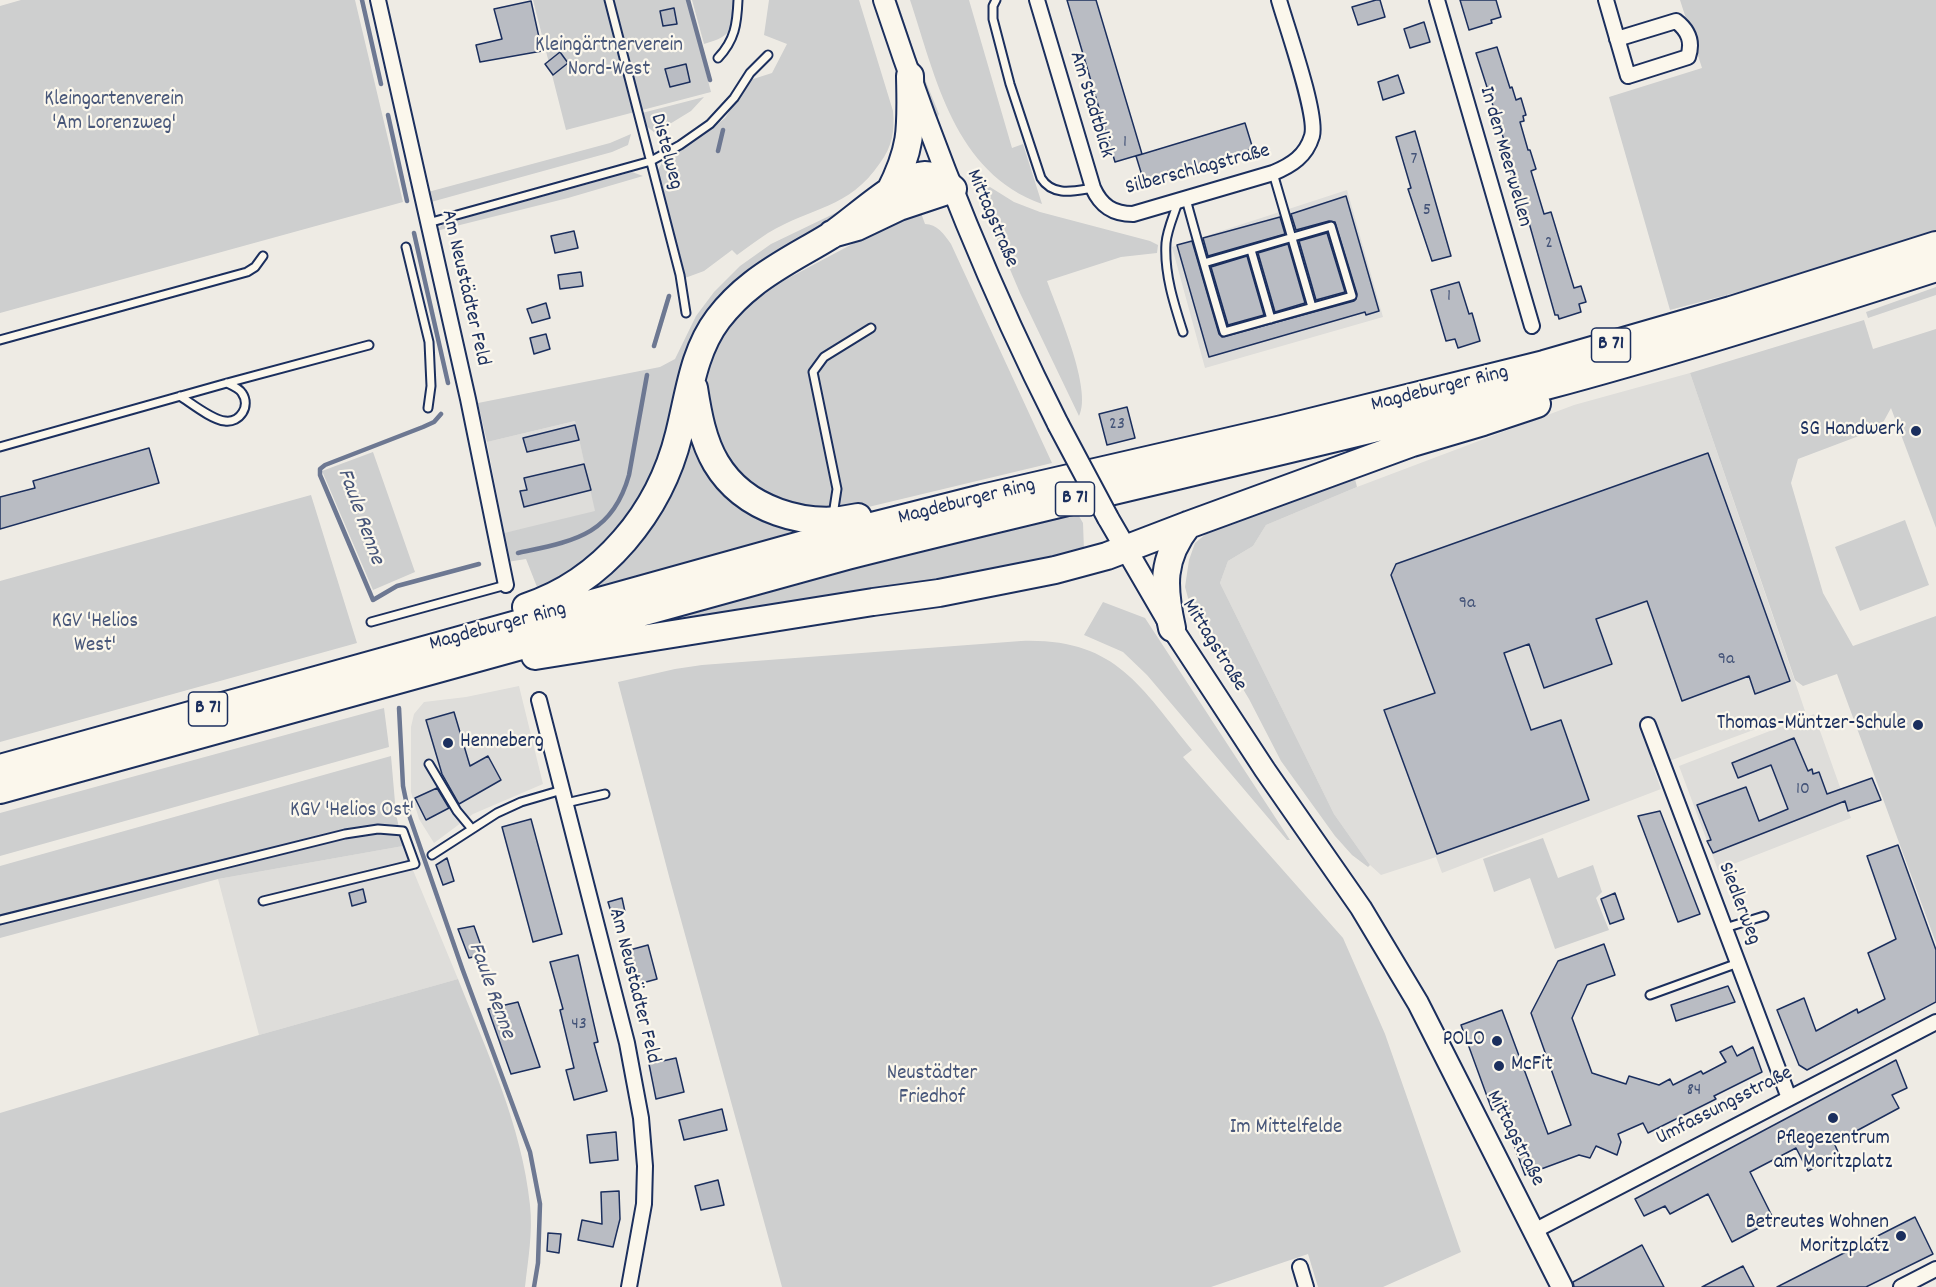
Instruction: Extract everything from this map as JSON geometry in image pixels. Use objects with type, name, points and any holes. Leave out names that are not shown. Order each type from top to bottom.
[{"type":"highway","points":[[889,193],[909,143],[910,76]]},
{"type":"highway","points":[[832,234],[857,227],[899,207],[953,189],[943,179],[925,175],[905,182],[832,234],[773,270],[735,300],[708,334],[700,349],[678,438],[664,477],[641,519],[614,552],[586,575],[552,597],[436,633],[415,663],[437,679],[562,651],[973,588],[1054,570],[1126,549],[1412,443],[1483,422],[1574,390],[1716,349],[1737,331]]},
{"type":"highway","name":"Magdeburger Ring","points":[[0,790],[840,534],[1544,364],[1731,310],[1936,245]]},
{"type":"highway","name":"Magdeburger Ring","points":[[0,768],[974,523],[1484,402],[1737,331],[1936,268]]},
{"type":"highway","points":[[694,373],[697,404],[704,435],[716,464],[726,477],[747,496],[776,512],[801,518],[833,520],[852,518],[955,494],[982,498]]},
{"type":"highway","points":[[1172,628],[1165,586],[1167,563],[1178,538],[1188,525]]},
{"type":"street","name":"Am Neustädter Feld","points":[[378,0],[470,409],[506,585]]},
{"type":"street","name":"Mittagstraße","points":[[884,0],[953,189],[988,274],[1058,424],[1108,518],[1172,628],[1265,770],[1361,908],[1405,981],[1562,1287]]},
{"type":"street","name":"Am Stadtblick","points":[[1037,0],[1093,188],[1103,204],[1118,212]]},
{"type":"street","name":"Silberschlagstraße","points":[[1118,212],[1138,213],[1274,173],[1291,166],[1304,153],[1313,134],[1311,110],[1279,0]]},
{"type":"street","name":"In den Meerwellen","points":[[1437,0],[1532,326]]},
{"type":"street","points":[[1606,0],[1617,39],[1628,76],[1688,57],[1690,49],[1690,38],[1685,28],[1676,21],[1617,39]]},
{"type":"street","name":"Am Neustädter Feld","points":[[539,700],[627,1043],[642,1127],[645,1172],[644,1204],[629,1287]]},
{"type":"street","name":"Siedlerweg","points":[[1648,724],[1789,1098]]},
{"type":"street","name":"Umfassungsstraße","points":[[1534,1231],[1936,1022]]},
{"type":"street","points":[[1300,1267],[1306,1287]]},
{"type":"street","points":[[1901,1287],[1936,1269]]},
{"type":"lane","name":"Distelweg","points":[[609,0],[680,275],[686,313]]},
{"type":"lane","points":[[718,58],[730,46],[737,21],[738,0]]},
{"type":"lane","points":[[996,0],[993,6],[993,19],[1010,84],[1039,174],[1046,185],[1054,189],[1067,191],[1093,188]]},
{"type":"lane","points":[[428,223],[651,161],[680,145],[710,124],[734,98],[750,73],[768,55]]},
{"type":"lane","points":[[1274,173],[1312,307]]},
{"type":"lane","points":[[1182,201],[1204,263],[1224,332],[1352,296],[1331,226],[1204,263]]},
{"type":"lane","points":[[1182,201],[1166,241],[1166,259],[1174,305],[1184,332]]},
{"type":"lane","points":[[406,247],[429,342],[431,386],[428,408]]},
{"type":"lane","points":[[1251,250],[1271,319]]},
{"type":"lane","points":[[0,340],[247,272],[255,267],[263,256]]},
{"type":"lane","points":[[833,520],[837,489],[813,372],[824,357],[871,327]]},
{"type":"lane","points":[[0,447],[369,345]]},
{"type":"lane","points":[[180,396],[219,420],[227,422],[236,419],[244,412],[246,402],[242,392],[227,383]]},
{"type":"lane","points":[[371,622],[506,585]]},
{"type":"lane","points":[[429,764],[457,811],[472,829]]},
{"type":"lane","points":[[432,855],[508,808],[564,796],[604,794]]},
{"type":"lane","points":[[0,920],[345,834],[378,829],[403,831],[415,864],[263,901]]},
{"type":"lane","points":[[1725,928],[1764,916]]},
{"type":"lane","points":[[1650,995],[1738,963]]},
{"type":"shaded area","points":[[1347,190],[1383,317],[1205,368],[1172,247]]},
{"type":"shaded area","points":[[1690,373],[1805,711],[1653,767],[1661,789],[1442,873],[1436,857],[1381,875],[1370,865],[1334,814],[1220,583],[1228,561],[1253,546],[1266,525],[1357,487],[1574,405]]},
{"type":"shaded area","points":[[575,421],[596,513],[504,533],[487,442]]},
{"type":"shaded area","points":[[519,686],[543,784],[473,814],[434,843],[419,819],[411,792],[411,727],[414,714],[424,702],[466,697]]},
{"type":"shaded area","points":[[1814,714],[1851,818],[1718,870],[1679,766]]},
{"type":"shaded area","points":[[403,846],[458,979],[259,1035],[218,879]]},
{"type":"green space","name":"Kleingartenverein 'Am Lorenzweg'","points":[[21,0],[355,0],[403,202],[0,313],[0,6]]},
{"type":"green space","name":"Kleingärtnerverein Nord-West","points":[[533,0],[687,0],[711,92],[566,130]]},
{"type":"green space","points":[[692,0],[733,0],[731,25],[726,34],[704,44]]},
{"type":"green space","points":[[769,0],[859,0],[893,111],[894,125],[890,145],[868,178],[842,199],[784,224],[737,255],[732,250],[704,271],[685,278],[658,170],[664,159],[706,133],[725,118],[750,80],[772,73],[787,44],[764,35]]},
{"type":"green space","points":[[894,0],[897,0],[915,55],[939,114],[937,118]]},
{"type":"green space","points":[[910,0],[969,0],[1012,148],[1023,144],[1042,204],[1012,189],[988,170],[968,146],[940,90]]},
{"type":"green space","points":[[1680,0],[1936,0],[1936,234],[1825,269],[1670,310],[1609,97],[1702,68]]},
{"type":"green space","points":[[704,97],[691,111],[655,133],[645,125],[642,113]]},
{"type":"green space","points":[[631,134],[628,145],[612,152],[431,202],[428,192],[610,143]]},
{"type":"green space","points":[[632,172],[643,176],[568,198],[436,231],[443,224]]},
{"type":"green space","points":[[990,187],[1014,202],[1040,212],[1158,245],[1157,253],[1121,257],[1047,281],[1078,369],[1082,404],[1079,416],[1020,293],[981,201],[982,190]]},
{"type":"green space","points":[[877,193],[742,282],[660,463],[636,503],[596,556],[539,592],[526,559],[507,562],[504,533],[595,511],[575,421],[487,442],[478,403],[660,367],[675,359],[696,316],[714,292],[740,266],[771,244]]},
{"type":"green space","points":[[920,210],[925,224],[937,228],[951,244],[1052,463],[860,509],[796,509],[753,491],[715,446],[704,384],[709,359],[728,324],[756,297],[768,289]]},
{"type":"green space","points":[[1936,287],[1936,295],[1868,318],[1866,312]]},
{"type":"green space","points":[[1864,320],[1873,349],[1936,329],[1936,528],[1891,408],[1880,428],[1798,459],[1791,483],[1823,593],[1853,646],[1936,616],[1936,943],[1837,674],[1803,686],[1795,680],[1690,373]]},
{"type":"green space","points":[[689,421],[709,465],[831,527],[555,602],[590,580]]},
{"type":"green space","points":[[373,452],[415,572],[373,590],[322,471]]},
{"type":"green space","points":[[1355,479],[1357,487],[1266,525],[1253,546],[1228,561],[1220,583],[1334,814],[1370,865],[1368,867],[1352,855],[1335,836],[1281,761],[1249,699],[1188,598],[1185,587],[1189,560],[1195,543],[1213,528]]},
{"type":"green space","name":"KGV 'Helios West'","points":[[311,495],[357,643],[0,742],[0,581]]},
{"type":"green space","points":[[1076,511],[1083,523],[1084,551],[1006,571],[563,643],[695,606]]},
{"type":"green space","points":[[1905,520],[1929,585],[1860,611],[1835,547]]},
{"type":"green space","points":[[1103,602],[1145,618],[1290,840],[1287,840],[1147,675],[1123,652],[1084,635]]},
{"type":"green space","name":"Neustädter Friedhof","points":[[1021,641],[1053,642],[1080,648],[1102,657],[1122,670],[1156,705],[1192,750],[1183,757],[1343,938],[1385,1034],[1461,1252],[1383,1287],[1318,1287],[1308,1254],[1211,1287],[782,1287],[618,682],[702,665]]},
{"type":"green space","points":[[384,708],[389,747],[0,856],[0,813]]},
{"type":"green space","name":"KGV 'Helios Ost'","points":[[391,756],[396,814],[403,846],[218,879],[0,938],[0,866]]},
{"type":"green space","points":[[1543,838],[1558,878],[1593,865],[1602,892],[1596,898],[1609,930],[1555,949],[1530,878],[1494,892],[1483,859]]},
{"type":"green space","points":[[458,979],[502,1090],[526,1176],[531,1225],[525,1287],[0,1287],[0,1113],[259,1035]]},
{"type":"building","points":[[1067,0],[1096,0],[1142,154],[1115,162]]},
{"type":"building","points":[[1380,0],[1385,17],[1358,25],[1352,7]]},
{"type":"building","points":[[1460,0],[1496,0],[1501,17],[1491,20],[1492,23],[1469,30]]},
{"type":"building","points":[[531,1],[542,51],[480,62],[476,45],[502,39],[494,9]]},
{"type":"building","points":[[674,8],[677,24],[663,26],[660,11]]},
{"type":"building","points":[[1424,22],[1430,42],[1410,48],[1404,29]]},
{"type":"building","points":[[1497,47],[1510,88],[1512,87],[1516,100],[1521,98],[1526,115],[1523,116],[1524,121],[1520,122],[1536,169],[1531,171],[1544,214],[1551,212],[1574,288],[1581,286],[1586,302],[1579,304],[1581,312],[1559,319],[1558,315],[1555,315],[1524,205],[1521,206],[1501,141],[1504,140],[1476,53]]},
{"type":"building","points":[[560,52],[568,63],[553,75],[545,64]]},
{"type":"building","points":[[686,64],[690,82],[670,87],[665,69]]},
{"type":"building","points":[[1398,75],[1404,93],[1383,100],[1378,82]]},
{"type":"building","points":[[1245,123],[1253,149],[1144,182],[1136,156]]},
{"type":"building","points":[[1415,131],[1451,256],[1432,261],[1408,189],[1411,188],[1396,137]]},
{"type":"building","points":[[1346,196],[1379,311],[1366,315],[1365,312],[1209,357],[1177,245],[1192,241],[1219,334],[1222,337],[1354,301],[1357,294],[1335,222],[1329,221],[1296,230],[1291,214]]},
{"type":"building","points":[[1280,217],[1285,234],[1208,256],[1203,238]]},
{"type":"building","points":[[574,231],[578,248],[555,253],[551,236]]},
{"type":"building","points":[[1327,233],[1345,292],[1316,300],[1299,241]]},
{"type":"building","points":[[1288,244],[1305,303],[1275,312],[1258,253]]},
{"type":"building","points":[[1247,256],[1264,315],[1228,325],[1211,267]]},
{"type":"building","points":[[581,272],[583,286],[560,289],[558,275]]},
{"type":"building","points":[[1459,282],[1469,314],[1472,313],[1480,341],[1458,348],[1455,339],[1446,341],[1431,290]]},
{"type":"building","points":[[546,303],[550,318],[532,323],[527,309]]},
{"type":"building","points":[[546,334],[550,349],[534,354],[530,338]]},
{"type":"building","points":[[1127,407],[1135,438],[1107,445],[1099,414]]},
{"type":"building","points":[[575,425],[579,440],[527,452],[523,438]]},
{"type":"building","points":[[149,448],[159,483],[0,529],[0,497],[35,488],[33,481]]},
{"type":"building","points":[[1708,453],[1790,681],[1755,694],[1749,676],[1682,701],[1647,601],[1596,619],[1612,664],[1544,688],[1529,644],[1504,653],[1531,730],[1561,720],[1589,800],[1437,854],[1384,710],[1435,693],[1391,575],[1396,564]]},
{"type":"building","points":[[584,464],[591,490],[524,507],[520,491],[527,490],[524,478]]},
{"type":"building","points":[[454,712],[470,766],[488,756],[501,780],[459,804],[442,774],[426,720]]},
{"type":"building","points":[[1794,738],[1808,771],[1812,769],[1813,774],[1819,772],[1827,794],[1872,778],[1881,800],[1848,811],[1845,801],[1713,853],[1707,841],[1711,840],[1697,805],[1746,787],[1759,821],[1788,809],[1771,765],[1738,778],[1732,763]]},
{"type":"building","points":[[437,788],[449,808],[426,820],[415,798]]},
{"type":"building","points":[[1660,811],[1700,914],[1678,922],[1638,816]]},
{"type":"building","points":[[531,819],[562,934],[533,942],[502,827]]},
{"type":"building","points":[[1898,845],[1936,950],[1936,1002],[1807,1070],[1799,1065],[1777,1010],[1804,998],[1816,1031],[1857,1009],[1858,1013],[1885,999],[1868,953],[1896,939],[1867,856]]},
{"type":"building","points":[[447,858],[454,881],[443,885],[436,865]]},
{"type":"building","points":[[363,889],[366,902],[352,906],[349,893]]},
{"type":"building","points":[[1615,893],[1624,919],[1610,924],[1601,899]]},
{"type":"building","points":[[622,898],[625,912],[612,915],[608,902]]},
{"type":"building","points":[[474,926],[484,954],[469,958],[458,929]]},
{"type":"building","points":[[1604,944],[1615,975],[1587,985],[1572,1018],[1592,1073],[1626,1084],[1629,1076],[1659,1085],[1670,1079],[1673,1085],[1701,1071],[1703,1074],[1726,1062],[1720,1052],[1732,1046],[1737,1056],[1753,1047],[1762,1072],[1714,1096],[1716,1099],[1648,1133],[1643,1123],[1618,1134],[1621,1142],[1617,1155],[1596,1146],[1590,1158],[1579,1155],[1525,1175],[1500,1107],[1492,1110],[1461,1025],[1502,1010],[1548,1134],[1571,1125],[1531,1013],[1558,961]]},
{"type":"building","points":[[648,945],[657,979],[635,985],[626,951]]},
{"type":"building","points":[[578,955],[598,1042],[594,1043],[607,1091],[574,1100],[566,1070],[574,1068],[560,1010],[563,1009],[550,962]]},
{"type":"building","points":[[1728,986],[1735,1002],[1676,1021],[1671,1005]]},
{"type":"building","points":[[518,1002],[540,1067],[511,1074],[488,1009]]},
{"type":"building","points":[[676,1058],[684,1092],[656,1099],[649,1064]]},
{"type":"building","points":[[1896,1060],[1907,1088],[1892,1095],[1899,1108],[1834,1143],[1839,1154],[1808,1171],[1796,1148],[1750,1172],[1774,1220],[1732,1242],[1708,1194],[1670,1214],[1665,1206],[1644,1216],[1635,1199]]},
{"type":"building","points":[[722,1109],[727,1130],[684,1140],[679,1120]]},
{"type":"building","points":[[616,1132],[618,1160],[590,1163],[587,1135]]},
{"type":"building","points":[[718,1180],[724,1205],[701,1210],[695,1186]]},
{"type":"building","points":[[619,1191],[620,1219],[613,1247],[578,1240],[582,1220],[602,1224],[601,1192]]},
{"type":"building","name":"Betreutes Wohnen Moritzplatz","points":[[1915,1217],[1933,1254],[1866,1287],[1777,1287]]},
{"type":"building","points":[[548,1233],[561,1234],[559,1253],[547,1251]]},
{"type":"building","points":[[1642,1245],[1664,1287],[1574,1287],[1573,1282]]},
{"type":"building","points":[[1743,1266],[1754,1287],[1702,1287],[1725,1275]]},
{"type":"waterway","name":"Faule Renne","points":[[362,0],[381,84]]},
{"type":"waterway","points":[[688,0],[710,80]]},
{"type":"waterway","name":"Faule Renne","points":[[388,115],[407,201]]},
{"type":"waterway","points":[[718,151],[723,130]]},
{"type":"waterway","name":"Faule Renne","points":[[414,233],[448,383]]},
{"type":"waterway","points":[[654,346],[669,296]]},
{"type":"waterway","points":[[518,553],[573,539],[601,523],[612,511],[622,495],[629,475],[647,375]]},
{"type":"waterway","name":"Faule Renne","points":[[441,414],[434,422],[423,427],[325,465],[320,469],[320,475],[373,600],[397,586],[479,564]]},
{"type":"waterway","name":"Faule Renne","points":[[399,708],[403,786],[409,815],[462,968],[530,1152],[540,1204],[538,1263],[534,1287]]},
{"type":"place","name":"SG Handwerk","points":[[1916,431]]},
{"type":"place","name":"Thomas-Müntzer-Schule","points":[[1918,725]]},
{"type":"place","name":"Henneberg","points":[[448,743]]},
{"type":"place","name":"POLO","points":[[1497,1041]]},
{"type":"place","name":"McFit","points":[[1499,1066]]},
{"type":"place","name":"Pflegezentrum am Moritzplatz","points":[[1833,1118]]},
{"type":"place","name":"Betreutes Wohnen Moritzplatz","points":[[1901,1236]]},
{"type":"park label","name":"Im Mittelfelde","points":[[1286,1129]]}]
